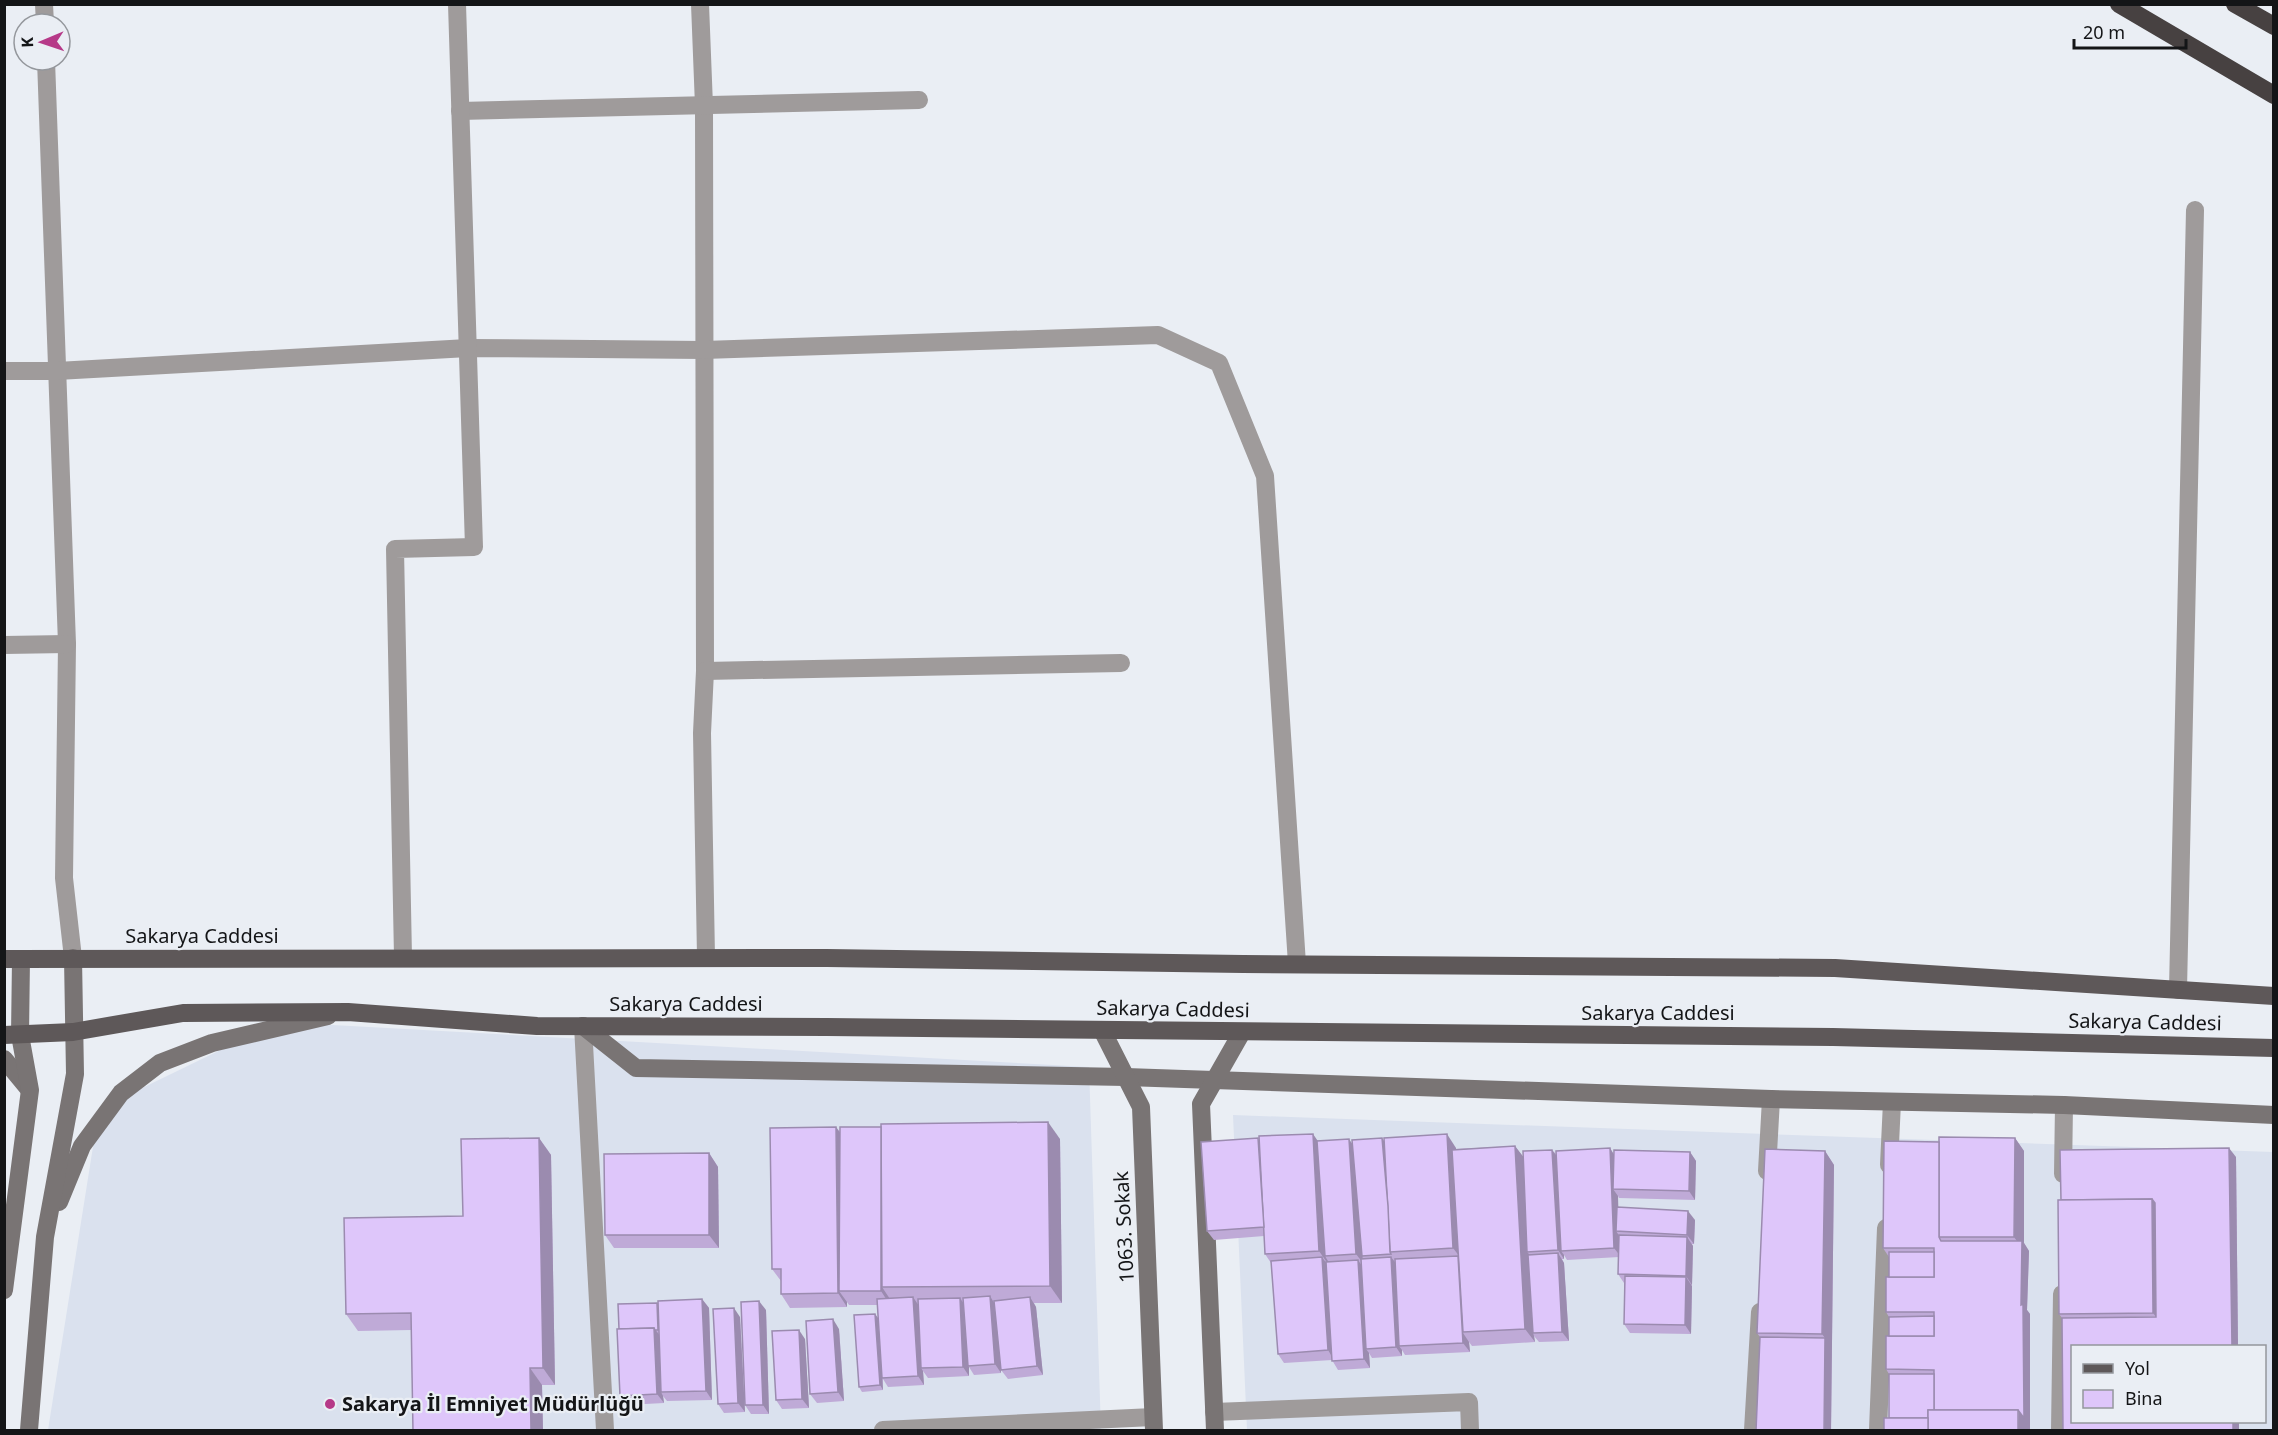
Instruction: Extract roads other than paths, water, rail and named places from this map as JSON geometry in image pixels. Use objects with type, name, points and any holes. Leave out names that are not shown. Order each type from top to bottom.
[{"type":"highway","points":[[2119,4],[2274,95]]},
{"type":"highway","points":[[2235,4],[2274,26]]},
{"type":"main road","name":"Sakarya Caddesi","points":[[13,959],[706,957],[1835,968],[2274,996]]},
{"type":"main road","points":[[29,1431],[45,1238],[75,1074],[73,958]]},
{"type":"main road","points":[[4,1290],[30,1090],[12,1035],[13,959]]},
{"type":"main road","name":"Sakarya Caddesi","points":[[12,1035],[73,1032],[183,1013],[348,1012],[537,1026],[1833,1037],[2274,1048]]},
{"type":"main road","points":[[45,1238],[82,1146],[121,1093],[160,1063],[212,1043],[348,1012]]},
{"type":"main road","points":[[583,1026],[636,1068],[1126,1077],[1771,1099],[2064,1105],[2274,1115]]},
{"type":"main road","name":"1063. Sokak","points":[[1102,1030],[1141,1107],[1153,1424]]},
{"type":"main road","points":[[1215,1431],[1201,1104],[1242,1032]]},
{"type":"main road","points":[[4,1059],[30,1090]]},
{"type":"street","points":[[403,957],[395,549],[474,547],[457,4]]},
{"type":"street","points":[[700,4],[704,106],[705,671],[702,733],[706,957]]},
{"type":"street","points":[[46,72],[67,644],[64,878],[73,958]]},
{"type":"street","points":[[460,111],[919,100]]},
{"type":"street","points":[[2178,990],[2195,210]]},
{"type":"street","points":[[4,371],[57,371],[468,348],[704,350],[1158,335],[1219,363],[1265,476],[1297,964]]},
{"type":"street","points":[[4,645],[67,644]]},
{"type":"street","points":[[705,671],[1121,663]]},
{"type":"street","points":[[583,1026],[605,1431]]},
{"type":"street","points":[[1766,1194],[1771,1099]]},
{"type":"street","points":[[1888,1184],[1892,1102]]},
{"type":"street","points":[[2063,1186],[2064,1105]]},
{"type":"street","points":[[1878,1431],[1887,1207]]},
{"type":"street","points":[[2060,1431],[2062,1279]]},
{"type":"street","points":[[1753,1431],[1760,1300]]},
{"type":"street","points":[[1214,1412],[1469,1402],[1470,1431]]},
{"type":"street","points":[[885,1430],[1153,1424]]},
{"type":"place","name":"Sakarya İl Emniyet Müdürlüğü","points":[[330,1404]]}]
